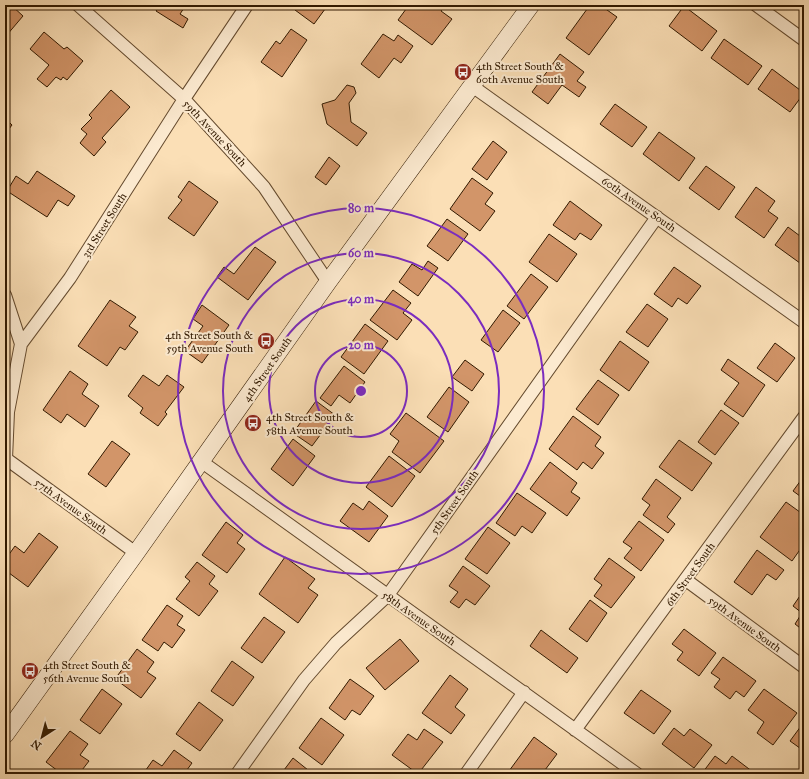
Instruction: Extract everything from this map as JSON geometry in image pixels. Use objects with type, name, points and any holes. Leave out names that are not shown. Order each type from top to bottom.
[{"type":"street","name":"59th Avenue South","points":[[78,5],[184,99],[264,186],[328,282]]},
{"type":"street","name":"3rd Street South","points":[[6,458],[8,412],[21,344],[70,278],[184,99],[247,5]]},
{"type":"street","name":"4th Street South","points":[[5,735],[202,462],[328,282],[530,5]]},
{"type":"street","points":[[756,5],[804,40]]},
{"type":"street","name":"60th Avenue South","points":[[472,86],[804,322]]},
{"type":"street","name":"5th Street South","points":[[237,774],[304,680],[336,643],[388,595],[657,217]]},
{"type":"street","points":[[5,294],[21,344]]},
{"type":"street","name":"6th Street South","points":[[575,730],[804,417]]},
{"type":"street","name":"57th Avenue South","points":[[6,458],[136,553]]},
{"type":"street","name":"58th Avenue South","points":[[202,462],[637,774]]},
{"type":"street","name":"59th Avenue South","points":[[686,580],[804,667]]},
{"type":"street","points":[[466,774],[524,692]]},
{"type":"building","points":[[11,5],[23,16],[6,36],[5,8],[7,10]]},
{"type":"building","points":[[160,5],[186,5],[180,14],[188,19],[183,28],[156,11]]},
{"type":"building","points":[[298,5],[328,5],[314,24],[295,10]]},
{"type":"building","points":[[409,5],[445,5],[441,11],[452,19],[432,45],[398,20]]},
{"type":"building","points":[[590,5],[600,5],[617,17],[589,55],[566,38]]},
{"type":"building","points":[[684,6],[717,31],[702,51],[669,26]]},
{"type":"building","points":[[291,29],[307,40],[282,77],[261,62],[276,41],[280,44]]},
{"type":"building","points":[[44,32],[64,49],[67,47],[83,61],[67,80],[63,77],[61,80],[56,77],[47,87],[37,79],[49,65],[30,49]]},
{"type":"building","points":[[383,34],[394,41],[398,35],[413,46],[401,63],[394,58],[379,78],[361,64]]},
{"type":"building","points":[[724,39],[762,66],[748,85],[711,58]]},
{"type":"building","points":[[560,54],[584,72],[577,81],[586,87],[579,97],[562,85],[548,104],[532,92]]},
{"type":"building","points":[[772,69],[804,93],[790,112],[758,89]]},
{"type":"building","points":[[347,85],[354,87],[356,93],[349,103],[351,122],[367,133],[357,146],[327,124],[322,104],[335,100]]},
{"type":"building","points":[[111,90],[130,107],[102,138],[106,142],[94,156],[80,143],[87,134],[81,129],[92,118],[89,115]]},
{"type":"building","points":[[615,104],[647,127],[632,147],[600,124]]},
{"type":"building","points":[[5,118],[12,125],[5,134]]},
{"type":"building","points":[[659,132],[695,158],[679,181],[643,154]]},
{"type":"building","points":[[493,141],[507,152],[487,180],[472,169]]},
{"type":"building","points":[[329,157],[340,166],[326,185],[315,177]]},
{"type":"building","points":[[706,166],[735,187],[719,210],[689,188]]},
{"type":"building","points":[[37,171],[75,196],[68,206],[58,200],[47,217],[7,191],[16,176],[28,184]]},
{"type":"building","points":[[472,178],[493,193],[485,204],[495,211],[480,231],[450,209]]},
{"type":"building","points":[[189,181],[218,202],[194,236],[168,218],[182,200],[178,197]]},
{"type":"building","points":[[756,187],[775,201],[768,211],[778,218],[764,238],[735,217]]},
{"type":"building","points":[[570,201],[602,225],[591,240],[580,233],[575,240],[553,225]]},
{"type":"building","points":[[447,219],[468,234],[448,261],[427,246]]},
{"type":"building","points":[[788,227],[804,239],[804,266],[775,245]]},
{"type":"building","points":[[549,234],[577,254],[557,282],[529,262]]},
{"type":"building","points":[[255,247],[276,262],[248,300],[217,277],[224,267],[234,274]]},
{"type":"building","points":[[428,261],[438,268],[418,296],[399,282],[412,264],[422,270]]},
{"type":"building","points":[[674,267],[701,286],[687,304],[678,298],[672,307],[654,294]]},
{"type":"building","points":[[531,274],[548,287],[524,319],[507,306]]},
{"type":"building","points":[[393,290],[411,303],[403,313],[412,320],[397,340],[370,320]]},
{"type":"building","points":[[110,300],[136,317],[129,326],[138,332],[125,350],[120,347],[107,366],[78,346]]},
{"type":"building","points":[[647,304],[668,319],[648,347],[626,332]]},
{"type":"building","points":[[202,305],[229,325],[202,363],[185,351],[203,326],[193,319]]},
{"type":"building","points":[[503,310],[520,323],[498,352],[481,340]]},
{"type":"building","points":[[365,324],[388,341],[364,374],[341,357]]},
{"type":"building","points":[[620,341],[649,362],[629,391],[600,370]]},
{"type":"building","points":[[775,343],[795,358],[777,382],[757,368]]},
{"type":"building","points":[[728,359],[765,385],[743,417],[724,404],[739,383],[721,370]]},
{"type":"building","points":[[465,360],[484,374],[472,391],[452,377]]},
{"type":"building","points":[[344,366],[365,382],[350,403],[339,395],[331,406],[320,398]]},
{"type":"building","points":[[70,371],[88,384],[82,394],[99,406],[85,427],[67,414],[61,423],[43,410]]},
{"type":"building","points":[[143,375],[159,386],[167,375],[184,387],[165,412],[167,414],[158,426],[140,413],[143,408],[128,396]]},
{"type":"building","points":[[598,380],[619,395],[598,425],[576,409]]},
{"type":"building","points":[[449,387],[469,402],[448,432],[427,417]]},
{"type":"building","points":[[316,401],[335,415],[312,446],[293,433]]},
{"type":"building","points":[[721,410],[739,423],[715,455],[698,442]]},
{"type":"building","points":[[406,413],[444,441],[420,473],[392,452],[399,441],[390,434]]},
{"type":"building","points":[[573,416],[601,437],[595,446],[604,453],[592,469],[583,462],[577,470],[549,449]]},
{"type":"building","points":[[293,439],[315,456],[293,486],[271,469]]},
{"type":"building","points":[[679,440],[712,463],[692,491],[659,467]]},
{"type":"building","points":[[112,441],[130,454],[106,487],[88,474]]},
{"type":"building","points":[[389,456],[415,476],[392,507],[366,487]]},
{"type":"building","points":[[550,462],[577,483],[571,492],[580,498],[567,516],[530,489]]},
{"type":"building","points":[[804,476],[804,499],[793,491]]},
{"type":"building","points":[[656,479],[681,498],[667,517],[675,524],[668,533],[643,515],[650,505],[642,499]]},
{"type":"building","points":[[517,493],[546,513],[532,533],[522,526],[515,536],[496,523]]},
{"type":"building","points":[[369,501],[388,516],[369,542],[340,521],[353,503],[363,510]]},
{"type":"building","points":[[786,502],[804,515],[804,544],[792,561],[760,537]]},
{"type":"building","points":[[639,521],[664,540],[641,571],[624,558],[632,548],[623,542]]},
{"type":"building","points":[[226,522],[243,535],[237,543],[245,549],[227,573],[202,555]]},
{"type":"building","points":[[488,527],[510,543],[487,574],[465,559]]},
{"type":"building","points":[[39,533],[58,547],[28,587],[5,570],[5,560],[15,546],[24,553]]},
{"type":"building","points":[[757,550],[784,570],[776,580],[767,574],[752,595],[734,582]]},
{"type":"building","points":[[285,557],[315,579],[308,588],[318,595],[298,623],[259,594]]},
{"type":"building","points":[[609,558],[635,577],[611,608],[594,596],[602,585],[594,579]]},
{"type":"building","points":[[197,562],[215,576],[209,584],[218,591],[199,616],[176,599],[190,581],[185,577]]},
{"type":"building","points":[[463,566],[490,586],[475,605],[466,599],[459,608],[450,602],[458,592],[449,586]]},
{"type":"building","points":[[804,590],[804,631],[795,624],[802,613],[793,606]]},
{"type":"building","points":[[590,600],[607,613],[587,642],[569,629]]},
{"type":"building","points":[[167,605],[183,616],[177,625],[185,630],[172,648],[164,642],[158,651],[142,640]]},
{"type":"building","points":[[264,617],[285,632],[262,663],[241,648]]},
{"type":"building","points":[[684,629],[716,653],[699,676],[677,660],[683,652],[672,644]]},
{"type":"building","points":[[541,630],[578,658],[567,673],[530,646]]},
{"type":"building","points":[[400,639],[419,661],[385,690],[366,668]]},
{"type":"building","points":[[137,649],[154,662],[147,672],[156,678],[141,698],[115,679]]},
{"type":"building","points":[[723,657],[756,681],[744,697],[736,691],[730,699],[714,687],[720,679],[711,673]]},
{"type":"building","points":[[232,661],[254,677],[233,706],[211,691]]},
{"type":"building","points":[[450,675],[468,689],[455,707],[465,715],[451,734],[422,713]]},
{"type":"building","points":[[350,679],[374,696],[360,715],[352,710],[345,720],[329,708]]},
{"type":"building","points":[[102,689],[122,704],[100,734],[80,720]]},
{"type":"building","points":[[764,689],[797,713],[773,745],[757,733],[764,722],[748,710]]},
{"type":"building","points":[[641,690],[671,711],[654,734],[624,713]]},
{"type":"building","points":[[199,702],[223,720],[200,751],[176,734]]},
{"type":"building","points":[[321,718],[344,735],[322,765],[299,748]]},
{"type":"building","points":[[804,722],[804,751],[790,741]]},
{"type":"building","points":[[674,728],[684,736],[690,729],[712,745],[694,768],[662,744]]},
{"type":"building","points":[[424,729],[443,742],[418,774],[392,755],[408,734],[417,740]]},
{"type":"building","points":[[70,731],[88,744],[80,755],[89,761],[79,774],[62,774],[46,762]]},
{"type":"building","points":[[534,737],[557,754],[542,774],[513,774],[509,771]]},
{"type":"building","points":[[174,750],[192,763],[184,774],[143,774],[153,760],[162,766]]},
{"type":"building","points":[[715,756],[726,764],[732,756],[753,772],[752,774],[706,774],[703,772]]},
{"type":"building","points":[[293,758],[308,770],[305,774],[281,774]]},
{"type":"place","name":"4th Street South & 60th Avenue South","points":[[463,72]]},
{"type":"place","name":"4th Street South & 59th Avenue South","points":[[266,341]]},
{"type":"place","name":"4th Street South & 58th Avenue South","points":[[253,423]]},
{"type":"place","name":"4th Street South & 56th Avenue South","points":[[30,671]]}]
